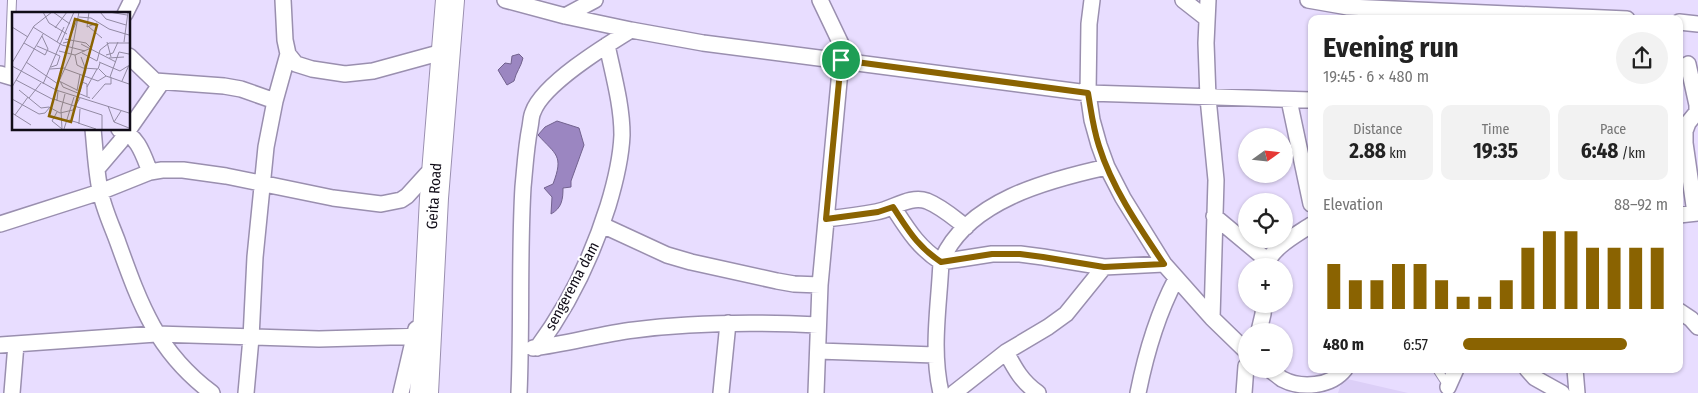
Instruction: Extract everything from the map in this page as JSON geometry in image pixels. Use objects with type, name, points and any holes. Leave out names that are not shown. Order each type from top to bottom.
[{"type":"highway","name":"Geita Road","points":[[424,393],[420,336],[434,198],[442,52],[450,0]]},
{"type":"street","points":[[126,12],[132,0]]},
{"type":"street","points":[[283,0],[285,40],[288,54],[296,64],[312,70],[345,74],[373,71],[442,52],[427,174],[420,336],[401,393]]},
{"type":"street","points":[[504,0],[565,16],[704,43],[1088,93],[1308,100]]},
{"type":"street","points":[[565,16],[595,0]]},
{"type":"street","points":[[816,393],[820,285],[844,60],[841,44],[820,0]]},
{"type":"street","points":[[1092,0],[1089,24],[1088,93],[1094,128],[1107,167],[1142,230],[1164,264],[1212,318],[1238,343]]},
{"type":"street","points":[[1183,0],[1206,18]]},
{"type":"street","points":[[1208,0],[1206,18],[1208,98],[1216,180],[1212,318]]},
{"type":"street","points":[[1308,0],[1348,8],[1516,11],[1572,15]]},
{"type":"street","points":[[1683,22],[1698,24]]},
{"type":"street","points":[[519,393],[522,217],[526,149],[533,111],[552,85],[631,30]]},
{"type":"street","name":"sengerema dam","points":[[537,348],[552,328],[594,250],[617,171],[622,136],[620,111],[607,45]]},
{"type":"street","points":[[246,393],[255,256],[266,147],[275,101],[288,54]]},
{"type":"street","points":[[130,57],[155,81],[224,86],[241,89],[275,101]]},
{"type":"street","points":[[1683,215],[1696,213],[1685,143],[1685,131],[1688,123],[1697,112],[1688,64]]},
{"type":"street","points":[[130,121],[162,82]]},
{"type":"street","points":[[1289,100],[1308,190]]},
{"type":"street","points":[[93,130],[100,192],[141,304],[156,334],[172,356],[192,378],[212,393]]},
{"type":"street","points":[[97,169],[123,130],[139,144],[150,172]]},
{"type":"street","points":[[941,393],[936,373],[935,355],[941,262],[953,239],[966,227],[1003,201],[1028,189],[1051,180],[1107,167]]},
{"type":"street","points":[[0,224],[100,192],[150,172],[162,170],[183,170],[226,176],[333,198],[381,204],[401,200],[427,174]]},
{"type":"street","points":[[826,219],[878,212],[918,199],[943,209],[966,227]]},
{"type":"street","points":[[828,202],[842,217]]},
{"type":"street","points":[[893,207],[916,242],[941,262],[992,254],[1020,254],[1104,267],[1164,264]]},
{"type":"street","points":[[1214,216],[1260,258]]},
{"type":"street","points":[[602,225],[667,255],[691,262],[794,284],[820,285]]},
{"type":"street","points":[[1272,258],[1279,248],[1308,227]]},
{"type":"street","points":[[954,393],[1006,352],[1066,314],[1104,267]]},
{"type":"street","points":[[1138,393],[1151,338],[1163,304],[1176,279]]},
{"type":"street","points":[[1683,314],[1698,327]]},
{"type":"street","points":[[721,393],[728,323]]},
{"type":"street","points":[[521,350],[634,330],[689,324],[775,323],[818,325]]},
{"type":"street","points":[[0,345],[156,334],[319,339],[420,336]]},
{"type":"street","points":[[12,393],[16,344]]},
{"type":"street","points":[[818,351],[935,355]]},
{"type":"street","points":[[1006,352],[1016,373],[1026,385],[1038,393]]},
{"type":"street","points":[[1282,378],[1304,386],[1323,383],[1339,376],[1341,373]]},
{"type":"street","points":[[1449,390],[1455,373]]},
{"type":"street","points":[[1531,373],[1535,378],[1562,393]]},
{"type":"street","points":[[1575,373],[1577,393]]},
{"type":"street","points":[[1244,393],[1245,378]]},
{"type":"lane","points":[[8,76],[12,0]]},
{"type":"lane","points":[[1439,373],[1449,390]]},
{"type":"shaded area","points":[[519,54],[523,58],[521,64],[514,81],[507,85],[498,70],[505,63],[511,64],[512,56]]},
{"type":"shaded area","points":[[557,121],[579,128],[584,145],[571,181],[571,187],[563,188],[561,203],[558,209],[551,214],[552,197],[544,188],[553,184],[558,161],[554,152],[538,135],[545,127]]},
{"type":"shaded area","points":[[1343,378],[1408,393],[1338,393]]},
{"type":"route","points":[[841,60],[1088,93],[1092,120],[1107,167],[1123,198],[1164,264],[1104,267],[1020,254],[992,254],[941,262],[916,242],[893,207],[878,212],[826,219],[841,60]]}]
